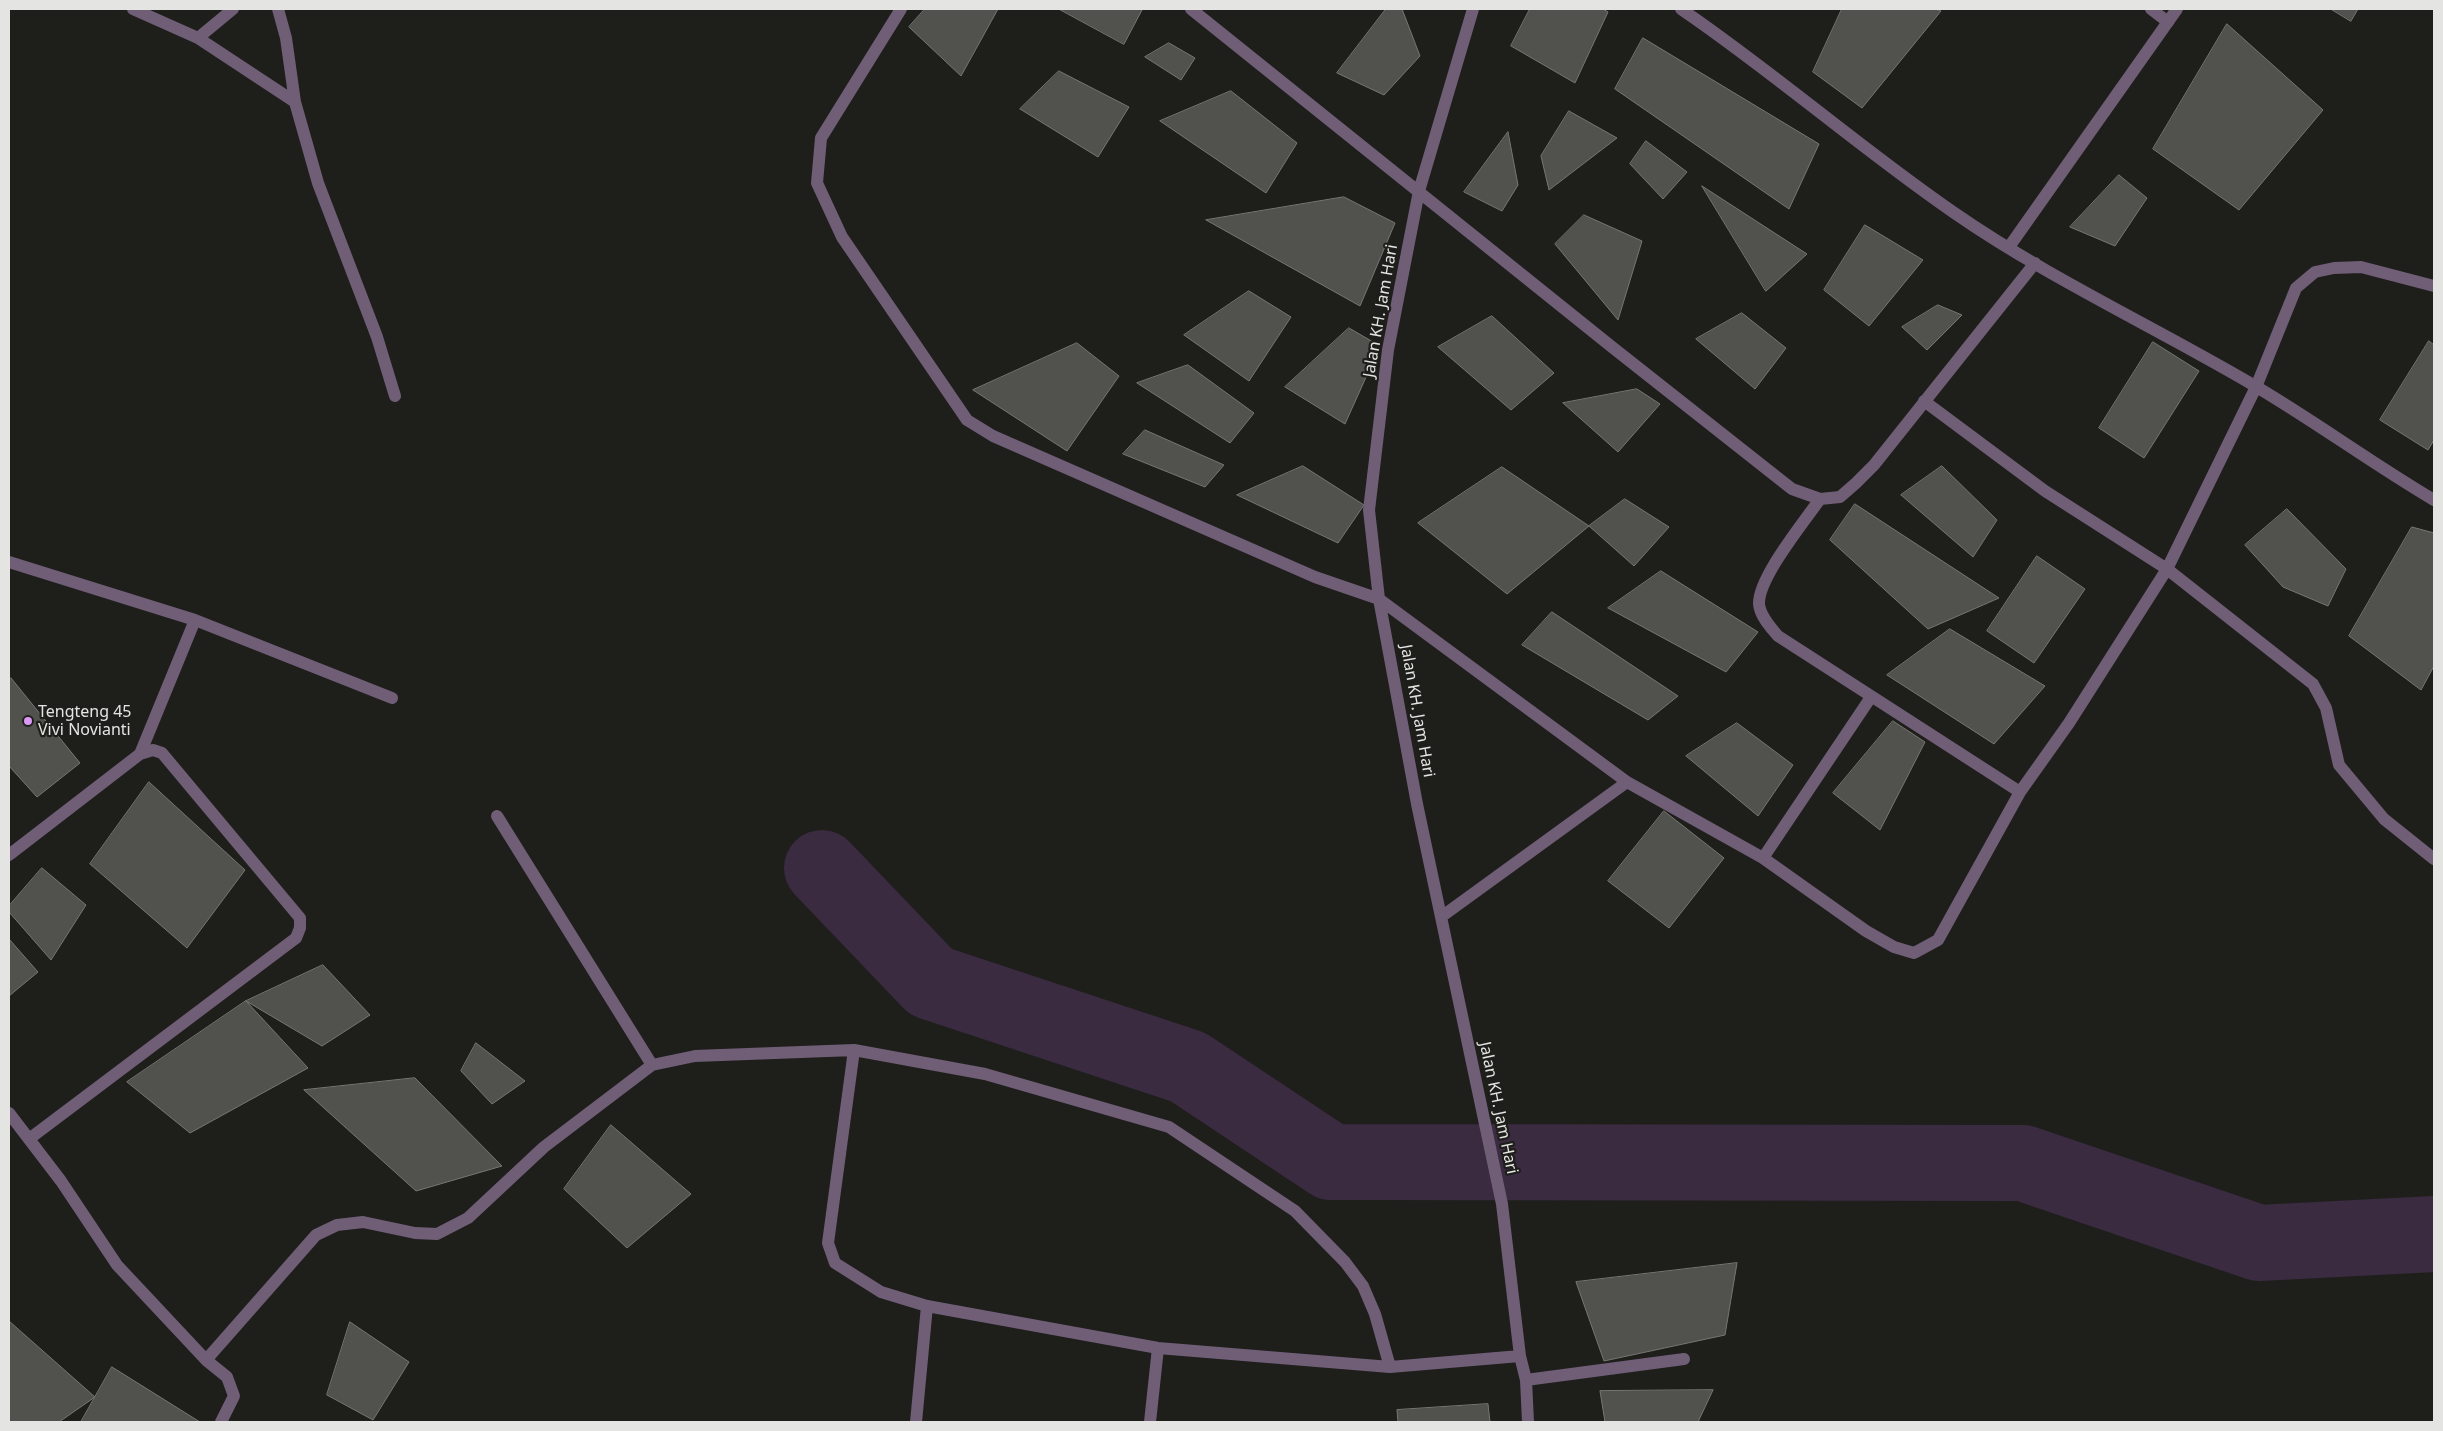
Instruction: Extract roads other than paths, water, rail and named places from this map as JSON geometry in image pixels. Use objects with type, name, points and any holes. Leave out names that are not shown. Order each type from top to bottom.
[{"type":"street","points":[[133,9],[198,38],[295,102]]},
{"type":"street","points":[[198,38],[233,9]]},
{"type":"street","points":[[278,9],[286,38],[295,102],[318,182],[377,337],[395,396]]},
{"type":"street","points":[[902,9],[821,138],[817,183],[842,237],[967,420],[993,436],[1306,573],[1380,599],[1627,782],[1763,858],[1866,930],[1894,947],[1914,953],[1938,940],[2020,792],[2069,723],[2167,570],[2256,387],[2296,288],[2315,272],[2334,268],[2360,267],[2434,286]]},
{"type":"street","points":[[1192,9],[1420,190],[1612,347],[1792,489],[1820,499],[1840,498],[1874,465],[2035,263]]},
{"type":"street","name":"Jalan KH. Jam Hari","points":[[1473,9],[1455,63],[1420,190],[1388,350],[1369,510],[1380,599],[1398,689],[1417,804],[1502,1204],[1520,1356],[1526,1380],[1528,1422]]},
{"type":"street","points":[[1681,9],[1736,48],[1897,172],[1954,213],[2035,263],[2256,387],[2434,500]]},
{"type":"street","points":[[2150,9],[2168,22]]},
{"type":"street","points":[[2009,248],[2178,9]]},
{"type":"street","points":[[1924,401],[2045,491],[2167,570],[2313,684],[2326,708],[2339,765],[2384,819],[2434,859]]},
{"type":"street","points":[[1820,499],[1771,570],[1761,588],[1759,605],[1765,620],[1778,636],[1871,698],[2020,792]]},
{"type":"street","points":[[9,562],[195,620],[392,698]]},
{"type":"street","points":[[140,754],[195,620]]},
{"type":"street","points":[[1763,858],[1871,698]]},
{"type":"street","points":[[9,855],[140,754],[154,750],[162,753],[300,918],[300,928],[296,938],[29,1138]]},
{"type":"street","points":[[1441,916],[1627,782]]},
{"type":"street","points":[[497,816],[652,1064]]},
{"type":"street","points":[[206,1360],[316,1235],[337,1225],[362,1222],[415,1233],[437,1234],[468,1218],[544,1147],[652,1064],[695,1056],[854,1050],[985,1074],[1169,1127],[1295,1211],[1345,1262],[1364,1286],[1390,1367]]},
{"type":"street","points":[[854,1050],[828,1243],[835,1263],[881,1292],[927,1306],[1158,1348],[1390,1367],[1520,1356]]},
{"type":"street","points":[[9,1113],[61,1181],[117,1265],[206,1360],[227,1377],[234,1396],[221,1422]]},
{"type":"street","points":[[916,1422],[927,1306]]},
{"type":"street","points":[[1150,1422],[1158,1348]]},
{"type":"street","points":[[1526,1380],[1684,1359]]},
{"type":"waterway","points":[[822,868],[931,982],[1188,1067],[1331,1162],[2023,1163],[2259,1243],[2434,1234]]},
{"type":"place","name":"Tengteng 45 Vivi Novianti","points":[[28,721]]}]
